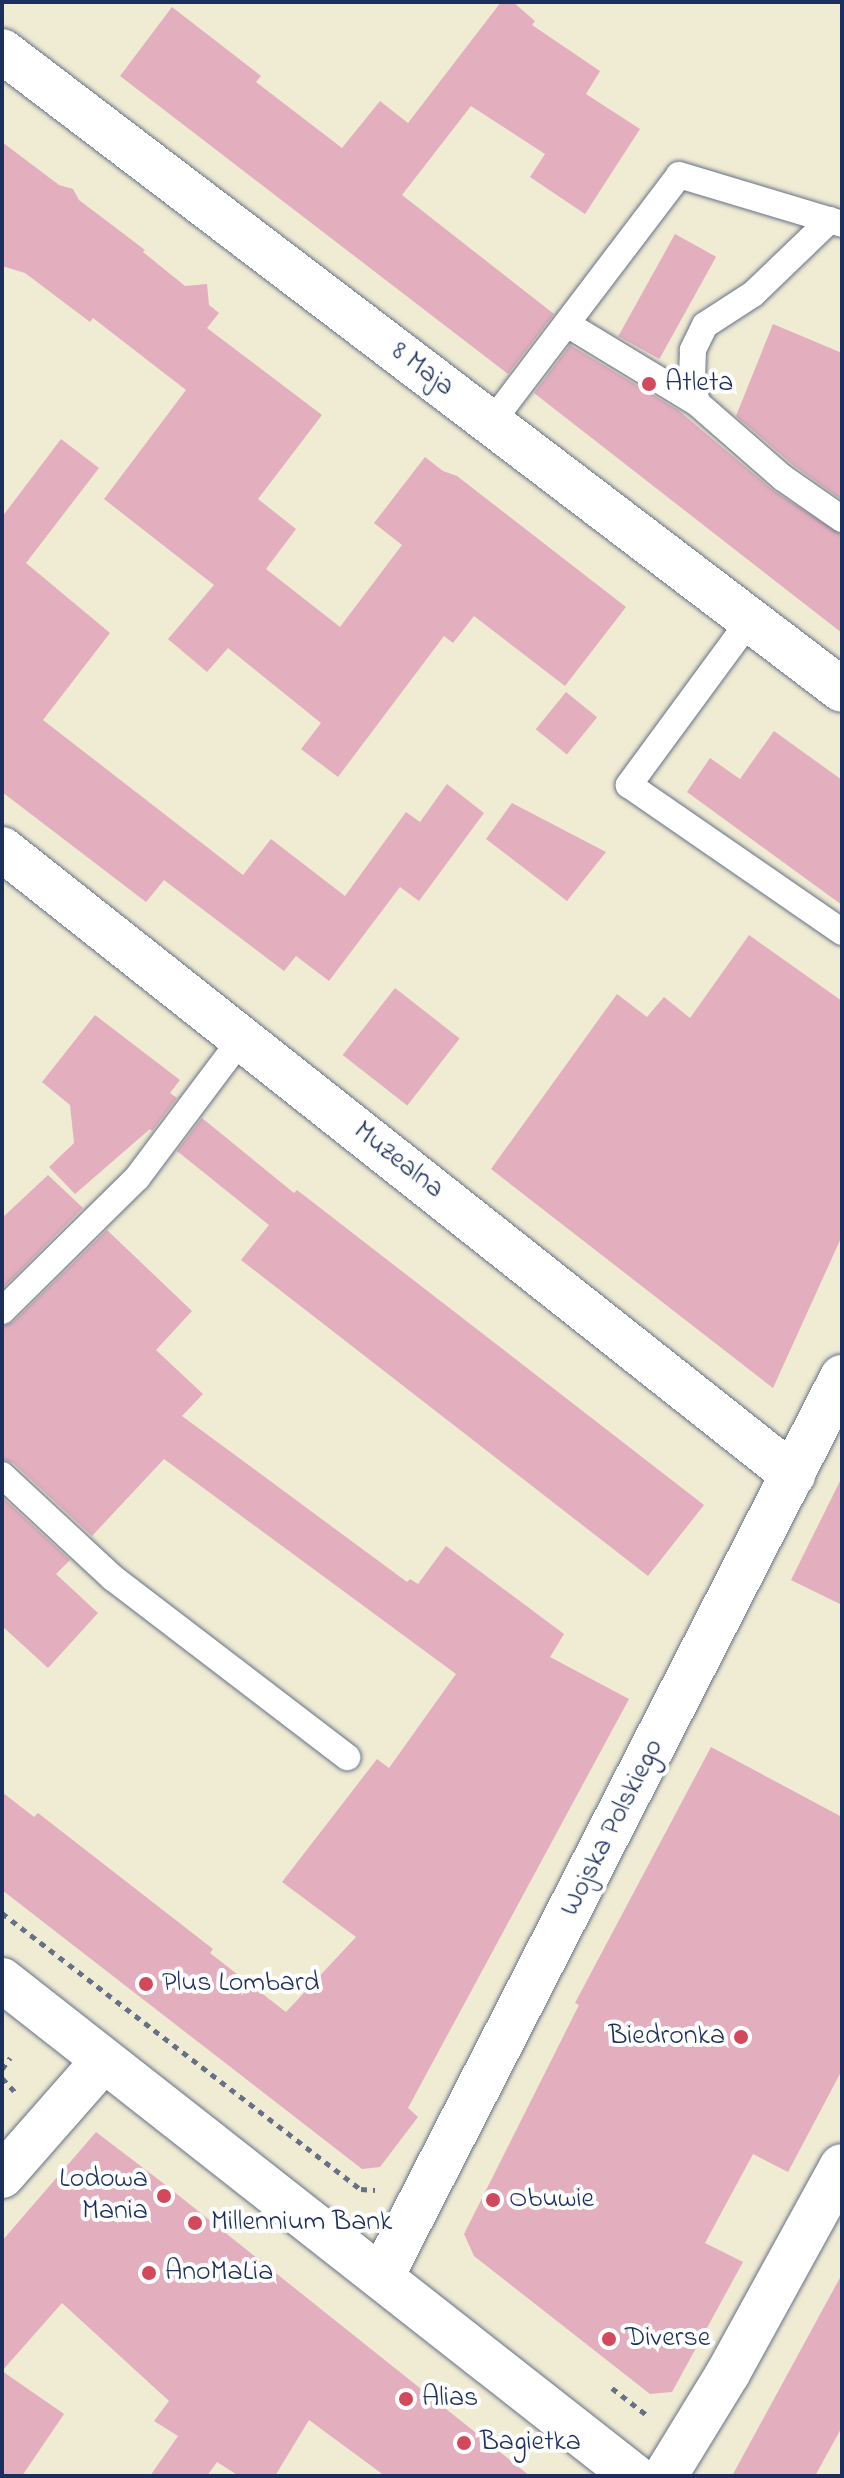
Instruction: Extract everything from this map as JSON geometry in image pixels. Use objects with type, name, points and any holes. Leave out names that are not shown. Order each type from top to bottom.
[{"type":"street","name":"8 Maja","points":[[2,51],[842,690]]},
{"type":"street","name":"Muzealna","points":[[2,849],[793,1475]]},
{"type":"street","name":"Wojska Polskiego","points":[[382,2276],[842,1377]]},
{"type":"street","points":[[2,1980],[634,2476]]},
{"type":"street","points":[[2,2176],[104,2060]]},
{"type":"street","points":[[665,2476],[728,2373],[842,2166]]},
{"type":"lane","points":[[491,423],[679,175],[836,222]]},
{"type":"lane","points":[[697,403],[692,378],[693,350],[705,325],[753,294],[836,222]]},
{"type":"lane","points":[[567,324],[697,403],[783,478],[842,519]]},
{"type":"lane","points":[[750,620],[629,785],[842,932]]},
{"type":"lane","points":[[2,1311],[137,1178],[243,1037]]},
{"type":"lane","points":[[2,1475],[113,1578],[347,1757]]},
{"type":"path","points":[[2,1913],[361,2189],[375,2190],[385,2180]]},
{"type":"path","points":[[2,2069],[10,2058]]},
{"type":"building","points":[[501,2],[513,2],[535,21],[532,25],[600,71],[586,94],[640,129],[585,214],[530,177],[545,154],[471,106],[402,195],[554,314],[508,374],[120,76],[172,7],[261,76],[256,82],[342,148],[380,101],[408,123]]},
{"type":"building","points":[[2,142],[59,185],[73,189],[79,200],[145,250],[143,252],[185,286],[207,284],[209,305],[219,313],[207,328],[322,415],[258,499],[296,529],[266,569],[340,627],[402,545],[374,523],[425,457],[443,471],[457,476],[626,607],[565,686],[474,616],[453,643],[444,636],[338,777],[301,749],[321,723],[228,648],[207,672],[168,639],[214,585],[104,499],[186,390],[93,318],[90,322],[25,273],[2,266]]},
{"type":"building","points":[[675,234],[716,257],[659,359],[618,336]]},
{"type":"building","points":[[773,324],[842,353],[842,500],[793,465],[736,416]]},
{"type":"building","points":[[570,345],[678,410],[774,491],[842,535],[842,633],[534,393]]},
{"type":"building","points":[[61,439],[99,468],[26,563],[110,633],[43,720],[243,875],[271,839],[345,896],[406,812],[420,822],[447,784],[484,813],[419,901],[400,887],[329,981],[296,956],[284,971],[164,880],[146,902],[2,792],[2,517]]},
{"type":"building","points":[[566,692],[597,717],[567,754],[536,729]]},
{"type":"building","points":[[774,731],[842,780],[842,905],[687,792],[710,758],[740,779]]},
{"type":"building","points":[[512,803],[606,852],[567,901],[486,839]]},
{"type":"building","points":[[749,935],[842,1001],[842,1236],[773,1388],[491,1169],[617,994],[647,1017],[664,997],[690,1018]]},
{"type":"building","points":[[395,988],[460,1038],[407,1105],[343,1055]]},
{"type":"building","points":[[95,1015],[180,1080],[170,1093],[177,1098],[152,1131],[150,1129],[75,1194],[49,1167],[74,1143],[70,1105],[42,1082]]},
{"type":"building","points":[[202,1118],[294,1193],[297,1190],[704,1505],[648,1576],[241,1260],[269,1225],[177,1151]]},
{"type":"building","points":[[48,1175],[83,1208],[2,1289],[2,1218]]},
{"type":"building","points":[[107,1230],[192,1311],[156,1350],[203,1394],[182,1416],[407,1582],[410,1579],[418,1584],[446,1546],[564,1634],[550,1657],[629,1699],[408,2108],[418,2117],[380,2167],[362,2169],[2,1890],[2,1792],[34,1817],[38,1813],[213,1949],[210,1953],[286,2012],[356,1937],[282,1882],[377,1759],[389,1768],[456,1674],[164,1459],[92,1536],[13,1463],[2,1459],[2,1327],[13,1322]]},
{"type":"building","points":[[842,1477],[842,1605],[791,1580]]},
{"type":"building","points":[[2,1497],[70,1560],[56,1574],[98,1613],[48,1668],[2,1626]]},
{"type":"building","points":[[711,1747],[842,1817],[842,2070],[788,2172],[753,2154],[705,2243],[743,2262],[672,2392],[650,2394],[474,2256],[464,2234],[579,2005],[575,2003]]},
{"type":"building","points":[[96,2132],[530,2476],[385,2476],[309,2420],[275,2476],[239,2476],[217,2462],[207,2476],[150,2476],[178,2436],[154,2421],[169,2401],[62,2303],[2,2371],[2,2241]]},
{"type":"building","points":[[842,2274],[842,2427],[815,2476],[732,2476]]},
{"type":"building","points":[[2,2371],[64,2414],[22,2476],[2,2476]]},
{"type":"place","name":"Atleta","points":[[649,384]]},
{"type":"place","name":"Plus Lombard","points":[[146,1984]]},
{"type":"place","name":"Biedronka","points":[[741,2037]]},
{"type":"place","name":"Lodowa Mania","points":[[164,2196]]},
{"type":"place","name":"Obuwie","points":[[493,2200]]},
{"type":"place","name":"Millennium Bank","points":[[195,2223]]},
{"type":"place","name":"AnoMaLia","points":[[149,2273]]},
{"type":"place","name":"Diverse","points":[[609,2339]]},
{"type":"place","name":"Alias","points":[[406,2399]]},
{"type":"place","name":"Bagietka","points":[[464,2443]]}]
